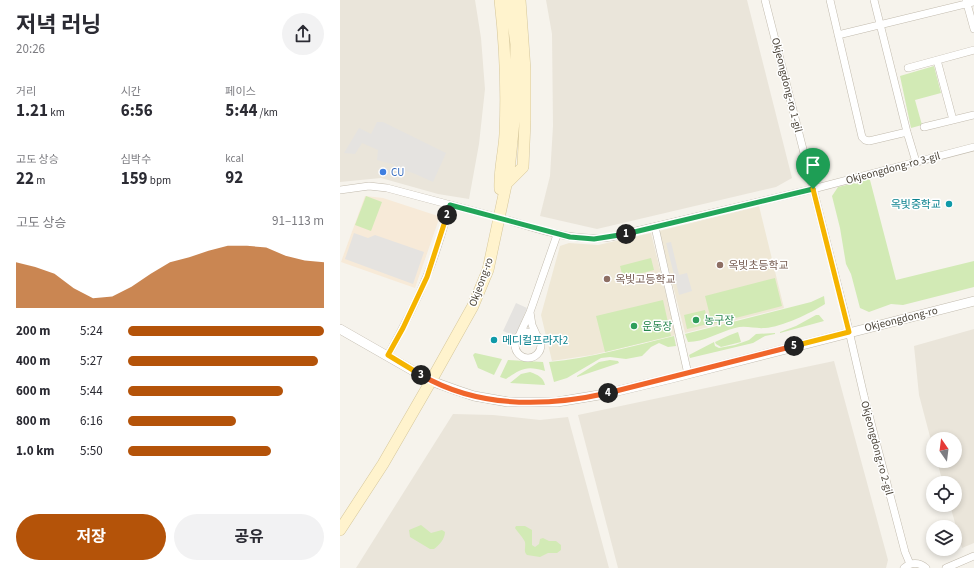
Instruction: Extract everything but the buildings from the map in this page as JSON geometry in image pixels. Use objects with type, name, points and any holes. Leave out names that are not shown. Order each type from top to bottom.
[{"type":"main road","points":[[500,0],[506,73],[505,135],[500,177],[501,206]]},
{"type":"main road","name":"Okjeong-ro","points":[[340,530],[383,464],[431,381],[476,298],[488,270],[509,170],[515,111],[516,44],[510,0]]},
{"type":"main road","points":[[506,184],[523,167],[525,70],[520,0]]},
{"type":"street","name":"Okjeongdong-ro 1-gil","points":[[765,0],[849,332]]},
{"type":"street","points":[[830,0],[862,137],[865,140],[876,140],[907,132]]},
{"type":"street","points":[[874,0],[916,162]]},
{"type":"street","points":[[838,36],[969,2],[974,29]]},
{"type":"street","points":[[908,68],[974,50]]},
{"type":"street","points":[[937,60],[953,120]]},
{"type":"street","points":[[924,127],[974,115]]},
{"type":"street","name":"Okjeongdong-ro 3-gil","points":[[340,190],[369,186],[387,188],[557,234],[586,239],[601,239],[813,189],[974,146]]},
{"type":"street","points":[[388,355],[403,328],[427,277],[450,205]]},
{"type":"street","points":[[655,227],[688,374]]},
{"type":"street","points":[[530,312],[532,325],[539,340],[540,349],[534,356],[527,358],[519,354],[516,350],[515,342],[530,312],[557,234]]},
{"type":"street","name":"Okjeongdong-ro","points":[[340,329],[388,355],[431,381],[474,396],[508,402],[536,403],[557,402],[606,394],[974,301]]},
{"type":"street","name":"Okjeongdong-ro 2-gil","points":[[849,332],[882,467],[905,552],[907,566]]},
{"type":"street","points":[[517,338],[527,333],[535,335],[539,340]]},
{"type":"street","points":[[946,568],[974,556]]},
{"type":"street","points":[[907,566],[920,564],[926,568]]},
{"type":"shaded area","points":[[340,0],[475,0],[481,38],[485,89],[479,144],[469,199],[438,194],[381,178],[340,182]]},
{"type":"shaded area","points":[[546,0],[747,0],[792,178],[776,187],[597,229],[540,216],[550,176],[553,126],[552,34]]},
{"type":"shaded area","points":[[377,122],[383,122],[446,153],[433,182],[413,173],[395,168],[395,165],[377,160],[378,150],[362,143],[355,154],[344,153],[359,128],[371,134]]},
{"type":"shaded area","points":[[365,196],[383,198],[438,216],[439,219],[415,288],[341,262]]},
{"type":"shaded area","name":"옥빛초등학교","points":[[759,206],[784,308],[685,333],[659,231]]},
{"type":"shaded area","points":[[354,233],[368,238],[375,235],[424,252],[413,284],[345,259]]},
{"type":"shaded area","name":"옥빛고등학교","points":[[651,233],[676,335],[592,355],[552,361],[541,315],[560,246],[569,243],[598,245]]},
{"type":"shaded area","points":[[671,242],[679,275],[687,273],[692,291],[679,295],[666,243]]},
{"type":"shaded area","points":[[516,303],[527,308],[515,336],[503,331]]},
{"type":"shaded area","points":[[974,329],[974,543],[962,548],[962,520],[954,520],[952,512],[962,512],[962,476],[941,476],[939,468],[962,468],[962,432],[929,432],[919,395],[914,346]]},
{"type":"shaded area","points":[[834,361],[888,560],[886,568],[618,568],[578,415]]},
{"type":"shaded area","points":[[453,414],[493,415],[540,420],[568,417],[609,568],[356,568]]},
{"type":"green space","points":[[934,66],[941,93],[915,100],[922,125],[911,128],[900,76]]},
{"type":"green space","points":[[868,179],[870,180],[896,280],[974,261],[974,287],[903,305],[891,304],[869,312],[860,308],[851,274],[846,264],[840,228],[832,196],[838,187],[856,184]]},
{"type":"green space","points":[[366,196],[382,202],[371,231],[355,225]]},
{"type":"green space","points":[[651,258],[654,270],[623,278],[620,266]]},
{"type":"green space","points":[[775,278],[782,306],[712,324],[705,296]]},
{"type":"green space","points":[[824,296],[825,304],[780,325],[765,328],[739,327],[694,342],[688,342],[685,334],[811,302]]},
{"type":"green space","name":"운동장","points":[[663,300],[671,336],[605,352],[596,316]]},
{"type":"green space","name":"농구장","points":[[705,310],[708,324],[687,329],[684,315]]},
{"type":"green space","points":[[816,315],[819,315],[824,321],[780,333],[796,326]]},
{"type":"green space","points":[[738,332],[741,342],[721,347],[715,342],[730,335]]},
{"type":"green space","points":[[775,333],[765,336],[753,343],[690,358],[689,355],[714,342],[715,346],[719,348],[735,345],[749,340],[756,334]]},
{"type":"green space","points":[[674,336],[676,346],[668,347],[659,343],[651,347],[642,356],[626,359],[610,357],[601,358],[567,378],[554,382],[549,362],[596,355]]},
{"type":"green space","points":[[475,353],[502,359],[494,375],[478,368],[473,355]]},
{"type":"green space","points":[[508,360],[543,362],[545,371],[528,368],[520,370],[506,379],[500,377]]},
{"type":"green space","points":[[610,360],[618,361],[619,363],[577,377],[599,362]]},
{"type":"green space","points":[[530,372],[540,377],[545,385],[510,383],[521,374]]},
{"type":"green space","points":[[421,525],[431,533],[442,530],[445,532],[440,544],[434,549],[430,549],[410,537],[409,530]]},
{"type":"green space","points":[[516,526],[525,526],[532,530],[532,545],[535,547],[539,544],[540,539],[543,538],[549,541],[556,541],[561,545],[561,550],[557,553],[548,553],[540,557],[527,555],[525,551],[525,542],[515,528]]},
{"type":"place","name":"CU","points":[[383,172]]},
{"type":"place","name":"옥빛중학교","points":[[949,204]]},
{"type":"place","name":"옥빛초등학교","points":[[720,265]]},
{"type":"place","name":"옥빛고등학교","points":[[607,279]]},
{"type":"place","name":"농구장","points":[[696,320]]},
{"type":"place","name":"운동장","points":[[634,326]]},
{"type":"place","name":"메디컬프라자2","points":[[494,340]]},
{"type":"route","points":[[813,189],[849,332],[606,394],[557,402],[508,402],[474,396],[431,381],[388,355],[403,328],[427,277],[450,205],[570,237],[601,239],[813,189]]}]
